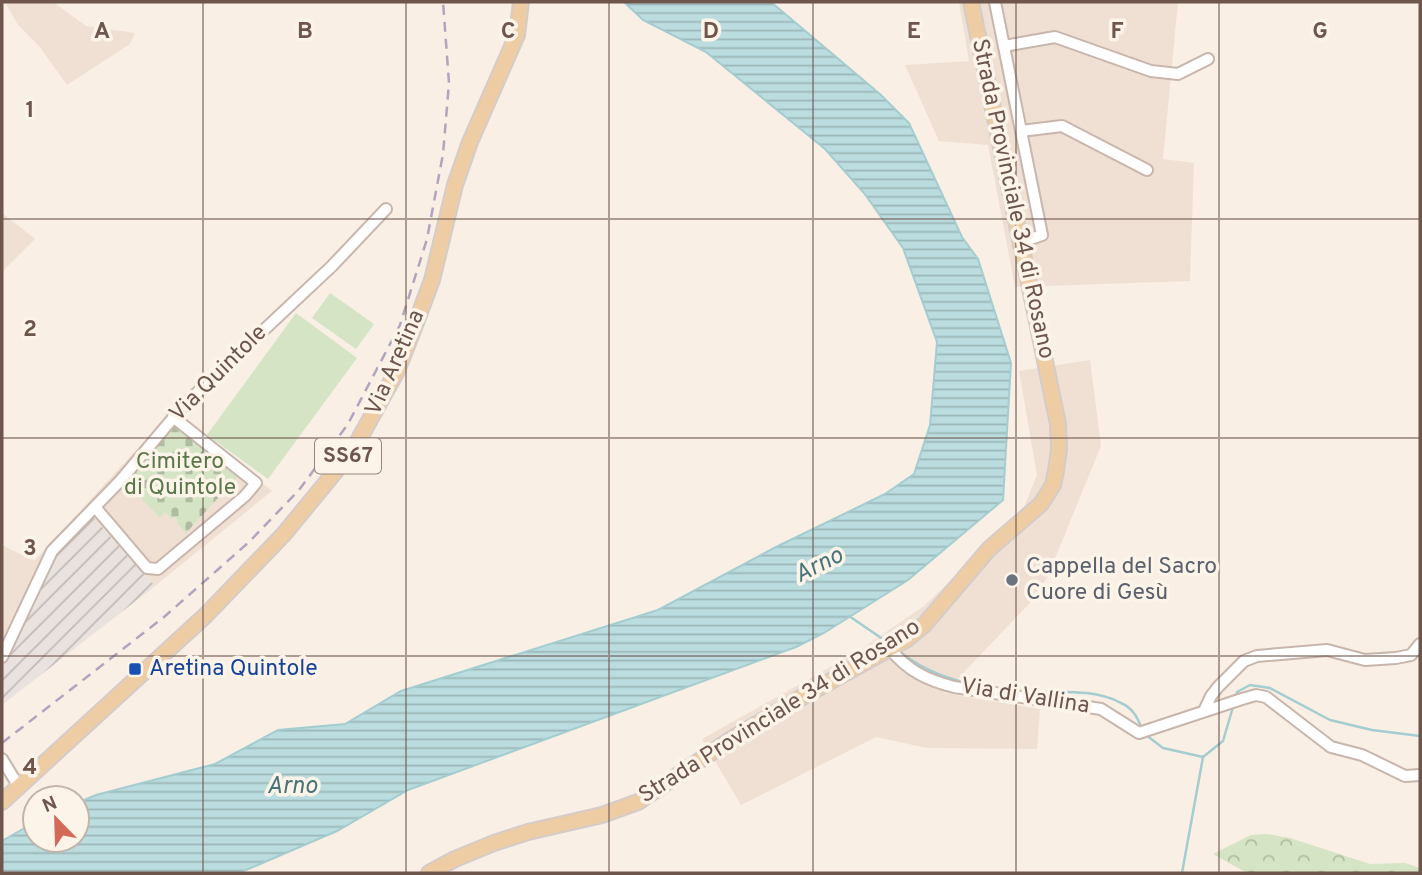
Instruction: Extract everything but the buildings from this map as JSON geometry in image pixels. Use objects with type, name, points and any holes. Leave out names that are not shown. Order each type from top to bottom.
[{"type":"main road","name":"Via Aretina","points":[[2,802],[206,615],[284,534],[353,450],[391,383],[432,280],[455,185],[470,142],[517,35],[521,2]]},
{"type":"main road","name":"Strada Provinciale 34 di Rosano","points":[[429,873],[494,843],[528,832],[602,815],[638,802],[791,703],[893,648],[925,624],[1002,536],[1041,504],[1053,485],[1059,449],[1058,424],[971,2]]},
{"type":"street","points":[[995,2],[1042,234],[1020,243]]},
{"type":"street","points":[[1004,46],[1055,37],[1151,71],[1178,74],[1208,59]]},
{"type":"street","points":[[1021,131],[1062,126],[1147,170]]},
{"type":"street","name":"Via Quintole","points":[[2,657],[52,551],[120,481],[173,417],[332,266],[386,209]]},
{"type":"street","points":[[95,507],[147,568],[158,569],[256,483],[173,417]]},
{"type":"street","points":[[1204,711],[1218,687],[1244,661],[1257,656],[1327,650],[1365,660],[1396,658],[1410,655],[1420,644]]},
{"type":"street","name":"Via di Vallina","points":[[893,648],[904,666],[932,681],[954,687],[1101,709],[1144,732],[1241,699],[1256,695],[1266,697],[1331,747],[1362,755],[1405,776],[1420,775]]},
{"type":"street","points":[[2,759],[19,787]]},
{"type":"shaded area","points":[[5,2],[53,2],[86,26],[135,33],[130,44],[67,85],[39,46],[18,25]]},
{"type":"shaded area","points":[[959,2],[1178,2],[1163,159],[1194,163],[1190,281],[1015,287],[988,145],[939,141],[905,65],[969,61]]},
{"type":"shaded area","points":[[2,213],[35,239],[2,272]]},
{"type":"shaded area","points":[[1090,360],[1101,446],[1047,578],[1028,605],[944,693],[1040,709],[1037,749],[927,748],[876,737],[741,805],[702,739],[857,652],[924,606],[1022,512],[1037,475],[1019,371]]},
{"type":"shaded area","points":[[172,411],[272,491],[155,586],[93,518],[2,643],[2,545],[34,561]]},
{"type":"shaded area","points":[[93,517],[155,586],[2,705],[2,643],[40,565]]},
{"type":"green space","points":[[330,293],[374,324],[356,349],[312,318]]},
{"type":"green space","points":[[296,313],[357,358],[268,479],[207,435]]},
{"type":"green space","name":"Cimitero di Quintole","points":[[175,422],[241,473],[186,533],[175,517],[172,519],[165,512],[160,518],[128,484],[152,446]]},
{"type":"green space","points":[[1267,834],[1290,838],[1370,864],[1405,863],[1420,868],[1420,873],[1247,873],[1213,854],[1251,835]]},
{"type":"water","name":"Arno","points":[[624,2],[771,2],[881,95],[909,123],[962,237],[978,259],[1011,363],[1003,500],[908,580],[824,633],[796,647],[408,790],[337,831],[239,873],[2,873],[2,841],[21,830],[21,854],[91,854],[91,797],[215,764],[278,730],[345,724],[401,691],[658,610],[776,547],[885,494],[914,474],[930,425],[937,342],[903,248],[864,193],[825,149],[706,52],[643,20]]},
{"type":"waterway","points":[[849,616],[890,644]]},
{"type":"waterway","points":[[898,650],[929,670],[965,683],[1022,691],[1082,693],[1112,699],[1131,710],[1141,727]]},
{"type":"waterway","points":[[1236,697],[1237,692],[1250,685],[1270,688],[1330,720],[1372,730],[1420,736]]},
{"type":"waterway","points":[[1146,735],[1163,748],[1203,757],[1223,741],[1233,707]]},
{"type":"waterway","points":[[1182,873],[1203,757]]},
{"type":"railway","points":[[2,743],[164,617],[249,542],[299,490],[348,424],[400,325],[427,239],[443,154],[449,83],[443,2]]},
{"type":"place","name":"Cappella del Sacro Cuore di Gesù","points":[[1012,580]]},
{"type":"place","name":"Aretina Quintole","points":[[135,669]]}]
